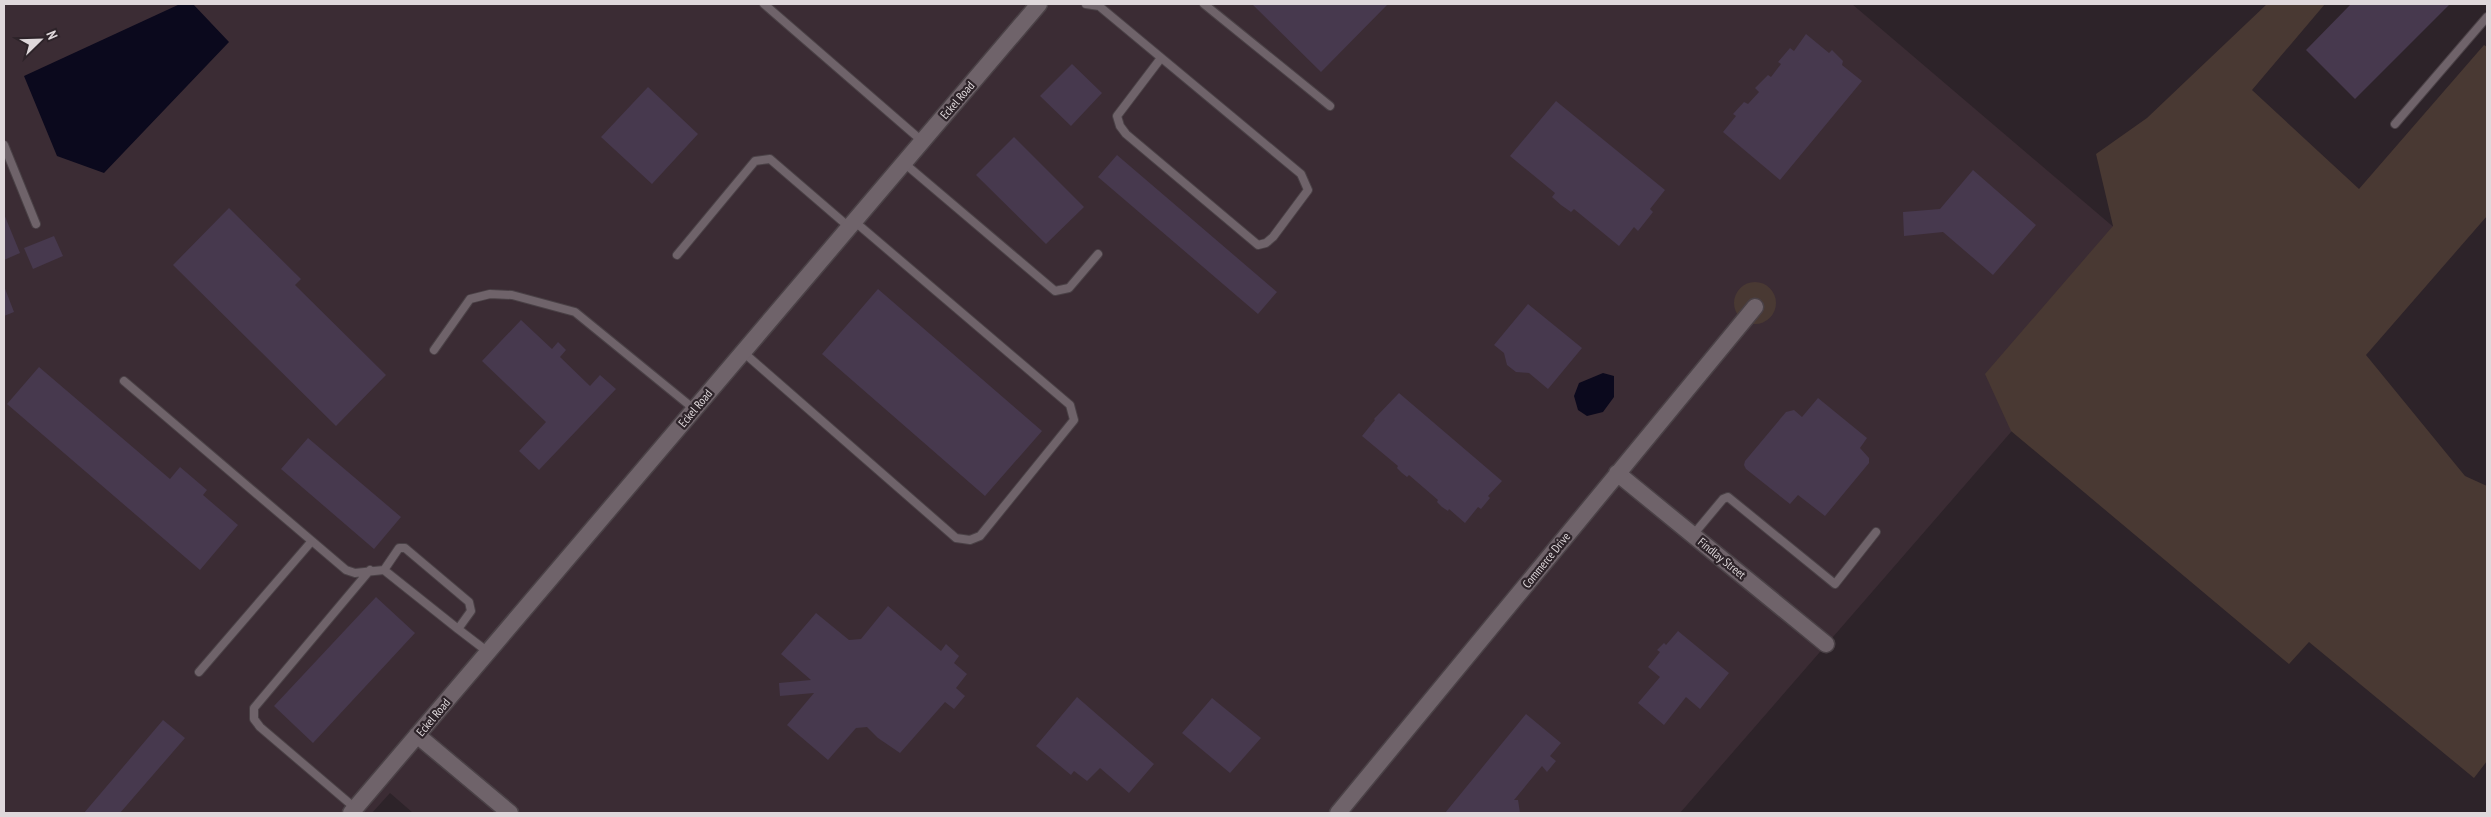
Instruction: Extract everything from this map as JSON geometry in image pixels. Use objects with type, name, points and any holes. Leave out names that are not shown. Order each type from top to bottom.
[{"type":"street","name":"Eckel Road","points":[[353,811],[1039,4]]},
{"type":"street","name":"Commerce Drive","points":[[1338,813],[1755,307]]},
{"type":"street","name":"Findlay Street","points":[[1617,473],[1826,644]]},
{"type":"street","points":[[417,735],[510,813]]},
{"type":"lane","points":[[764,4],[922,141]]},
{"type":"lane","points":[[1086,4],[1099,6],[1301,174],[1308,190],[1273,237],[1266,243],[1258,244],[1126,134],[1120,126],[1117,116],[1161,58]]},
{"type":"lane","points":[[1204,4],[1330,106]]},
{"type":"lane","points":[[2395,124],[2487,17]]},
{"type":"lane","points":[[4,145],[36,224]]},
{"type":"lane","points":[[677,255],[755,161],[762,158],[770,159],[1070,405],[1074,420],[980,536],[970,540],[956,538],[743,352]]},
{"type":"lane","points":[[904,162],[1055,291],[1069,288],[1098,254]]},
{"type":"lane","points":[[434,350],[470,298],[490,294],[512,295],[575,312],[694,409]]},
{"type":"lane","points":[[124,381],[346,570],[355,573],[384,570],[488,652]]},
{"type":"lane","points":[[1693,535],[1723,499],[1728,497],[1835,584],[1876,532]]},
{"type":"lane","points":[[199,672],[311,542]]},
{"type":"lane","points":[[384,570],[399,548],[405,548],[472,606],[471,611],[458,629]]},
{"type":"lane","points":[[353,811],[260,727],[254,719],[254,708],[370,570]]},
{"type":"shaded area","points":[[4,4],[1852,4],[2157,264],[1680,813],[413,813],[390,793],[372,813],[4,813]]},
{"type":"shaded area","points":[[2267,4],[2325,4],[2252,90],[2359,189],[2484,45],[2487,47],[2487,216],[2366,355],[2465,476],[2487,486],[2487,761],[2474,778],[2309,642],[2289,664],[2011,431],[1985,374],[2113,226],[2096,154],[2147,118]]},
{"type":"shaded area","points":[[1759,282],[1767,285],[1773,291],[1776,303],[1773,315],[1767,321],[1751,324],[1743,321],[1737,315],[1734,299],[1737,291],[1743,285]]},
{"type":"water","points":[[180,4],[193,4],[229,42],[104,173],[57,156],[24,76]]},
{"type":"water","points":[[1603,373],[1614,376],[1614,397],[1603,412],[1587,416],[1578,410],[1574,396],[1579,383]]},
{"type":"building","points":[[1252,4],[1388,4],[1321,72]]},
{"type":"building","points":[[2351,4],[2450,4],[2355,99],[2306,50]]},
{"type":"building","points":[[1806,34],[1829,53],[1832,50],[1843,61],[1842,65],[1862,81],[1780,180],[1723,132],[1736,116],[1733,114],[1744,102],[1748,104],[1759,92],[1755,88],[1768,75],[1771,77],[1781,64],[1778,62],[1790,48],[1794,51]]},
{"type":"building","points":[[1072,64],[1102,93],[1071,126],[1040,96]]},
{"type":"building","points":[[648,87],[698,134],[652,184],[601,137]]},
{"type":"building","points":[[1556,101],[1665,190],[1650,209],[1653,212],[1638,231],[1634,227],[1619,246],[1574,209],[1571,212],[1561,205],[1552,197],[1555,193],[1510,156]]},
{"type":"building","points":[[1014,137],[1084,207],[1046,244],[976,175]]},
{"type":"building","points":[[1117,155],[1277,292],[1258,314],[1098,177]]},
{"type":"building","points":[[1973,170],[2036,225],[1993,275],[1943,232],[1904,236],[1903,212],[1940,209]]},
{"type":"building","points":[[229,208],[301,279],[295,285],[386,375],[336,426],[173,265]]},
{"type":"building","points":[[4,214],[20,253],[4,260]]},
{"type":"building","points":[[54,236],[63,256],[33,269],[24,248]]},
{"type":"building","points":[[4,286],[14,312],[4,316]]},
{"type":"building","points":[[878,289],[1042,431],[985,496],[822,354]]},
{"type":"building","points":[[1528,304],[1582,348],[1548,389],[1529,373],[1516,372],[1507,365],[1504,353],[1494,345]]},
{"type":"building","points":[[521,320],[552,349],[558,342],[566,350],[560,357],[590,386],[600,375],[616,389],[539,470],[519,451],[546,422],[482,361]]},
{"type":"building","points":[[39,367],[170,479],[180,467],[207,490],[203,495],[238,525],[200,570],[7,404]]},
{"type":"building","points":[[1399,393],[1502,481],[1488,496],[1490,498],[1481,509],[1478,507],[1465,523],[1449,509],[1448,511],[1442,507],[1437,502],[1438,500],[1409,475],[1407,477],[1402,473],[1397,468],[1398,466],[1362,436],[1374,419]]},
{"type":"building","points":[[1818,398],[1867,438],[1860,448],[1869,458],[1869,463],[1825,516],[1798,495],[1790,504],[1746,469],[1744,465],[1745,461],[1786,412],[1794,410],[1802,417]]},
{"type":"building","points":[[308,438],[401,517],[374,549],[281,469]]},
{"type":"building","points":[[376,597],[415,633],[313,743],[274,706]]},
{"type":"building","points":[[888,606],[941,651],[946,644],[959,656],[954,663],[967,674],[956,688],[965,696],[954,709],[945,702],[900,753],[878,738],[867,727],[856,728],[828,760],[787,725],[814,693],[780,696],[779,683],[811,680],[781,654],[816,613],[849,640],[861,639]]},
{"type":"building","points":[[1678,631],[1729,673],[1700,709],[1686,697],[1664,725],[1638,703],[1660,677],[1648,667],[1660,652],[1657,650],[1664,643],[1666,645]]},
{"type":"building","points":[[1077,697],[1154,764],[1129,793],[1100,768],[1087,781],[1074,771],[1071,775],[1036,746]]},
{"type":"building","points":[[1212,698],[1261,738],[1230,773],[1182,733]]},
{"type":"building","points":[[1526,714],[1561,743],[1550,756],[1556,761],[1547,772],[1542,766],[1514,800],[1518,800],[1520,813],[1445,813]]},
{"type":"building","points":[[163,720],[185,738],[120,813],[84,813]]}]
